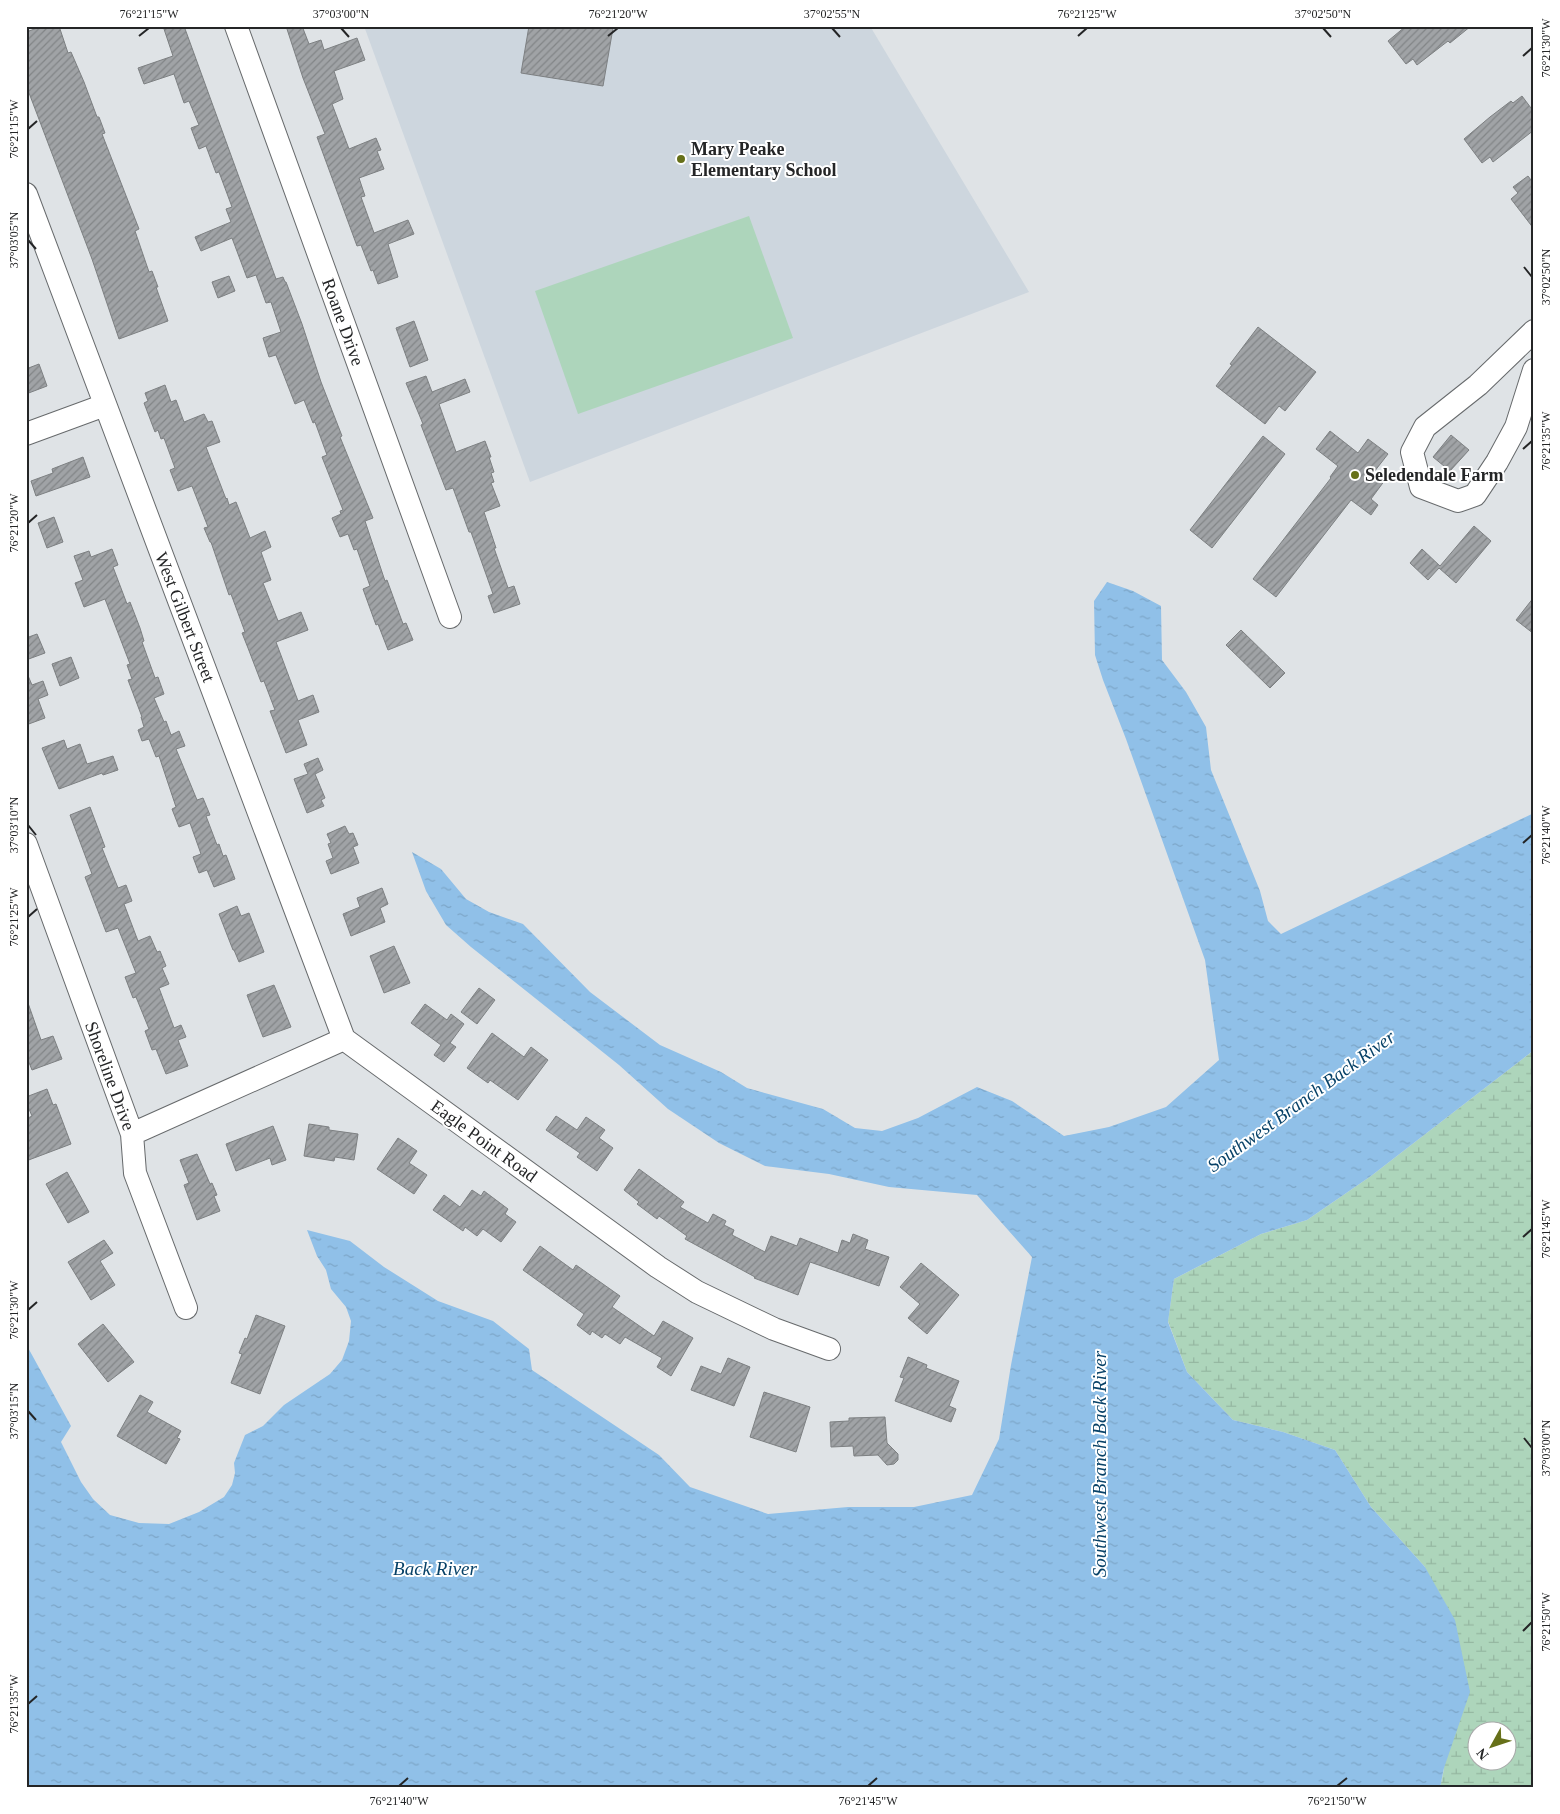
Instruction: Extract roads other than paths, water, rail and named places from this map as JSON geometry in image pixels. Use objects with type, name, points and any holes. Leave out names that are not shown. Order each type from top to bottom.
[{"type":"street","name":"Roane Drive","points":[[236,26],[450,617]]},
{"type":"street","name":"West Gilbert Street","points":[[27,196],[344,1039]]},
{"type":"street","points":[[1534,331],[1478,385],[1425,427],[1412,452],[1421,487],[1458,501],[1476,495],[1497,462],[1516,426],[1534,370]]},
{"type":"street","points":[[26,434],[105,405]]},
{"type":"street","name":"Shoreline Drive","points":[[26,844],[132,1134],[135,1173],[186,1308]]},
{"type":"street","points":[[132,1134],[344,1039]]},
{"type":"street","name":"Eagle Point Road","points":[[344,1039],[666,1272],[698,1292],[757,1321],[829,1349]]},
{"type":"water","name":"Back River","points":[[1107,582],[1133,591],[1161,606],[1162,660],[1186,692],[1206,727],[1211,770],[1260,891],[1268,921],[1281,934],[1534,813],[1534,1050],[1371,1176],[1307,1220],[1261,1234],[1174,1279],[1168,1322],[1187,1372],[1233,1420],[1283,1432],[1335,1450],[1371,1507],[1425,1567],[1455,1620],[1470,1692],[1444,1768],[1440,1788],[26,1788],[26,1344],[71,1426],[61,1442],[81,1482],[93,1499],[110,1515],[139,1523],[169,1524],[199,1512],[224,1497],[232,1485],[235,1473],[234,1463],[245,1435],[263,1426],[284,1405],[330,1374],[342,1360],[349,1341],[351,1321],[346,1307],[331,1289],[326,1270],[317,1256],[307,1230],[350,1241],[384,1267],[438,1301],[493,1321],[529,1349],[532,1370],[659,1455],[690,1487],[768,1514],[848,1507],[914,1507],[972,1495],[999,1439],[1032,1257],[977,1195],[889,1187],[829,1174],[765,1166],[719,1143],[668,1109],[619,1065],[446,925],[426,891],[412,852],[441,869],[466,899],[489,912],[523,924],[590,992],[660,1045],[721,1072],[747,1088],[823,1109],[855,1128],[882,1131],[918,1118],[977,1087],[1012,1101],[1064,1136],[1109,1127],[1166,1107],[1219,1060],[1205,960],[1095,655],[1094,601]]},
{"type":"place","name":"Mary Peake Elementary School","points":[[681,159]]},
{"type":"place","name":"Seledendale Farm","points":[[1355,475]]},
{"type":"water label","name":"Southwest Branch Back River","points":[[1301,1101]]},
{"type":"water label","name":"Southwest Branch Back River","points":[[1099,1464]]}]
